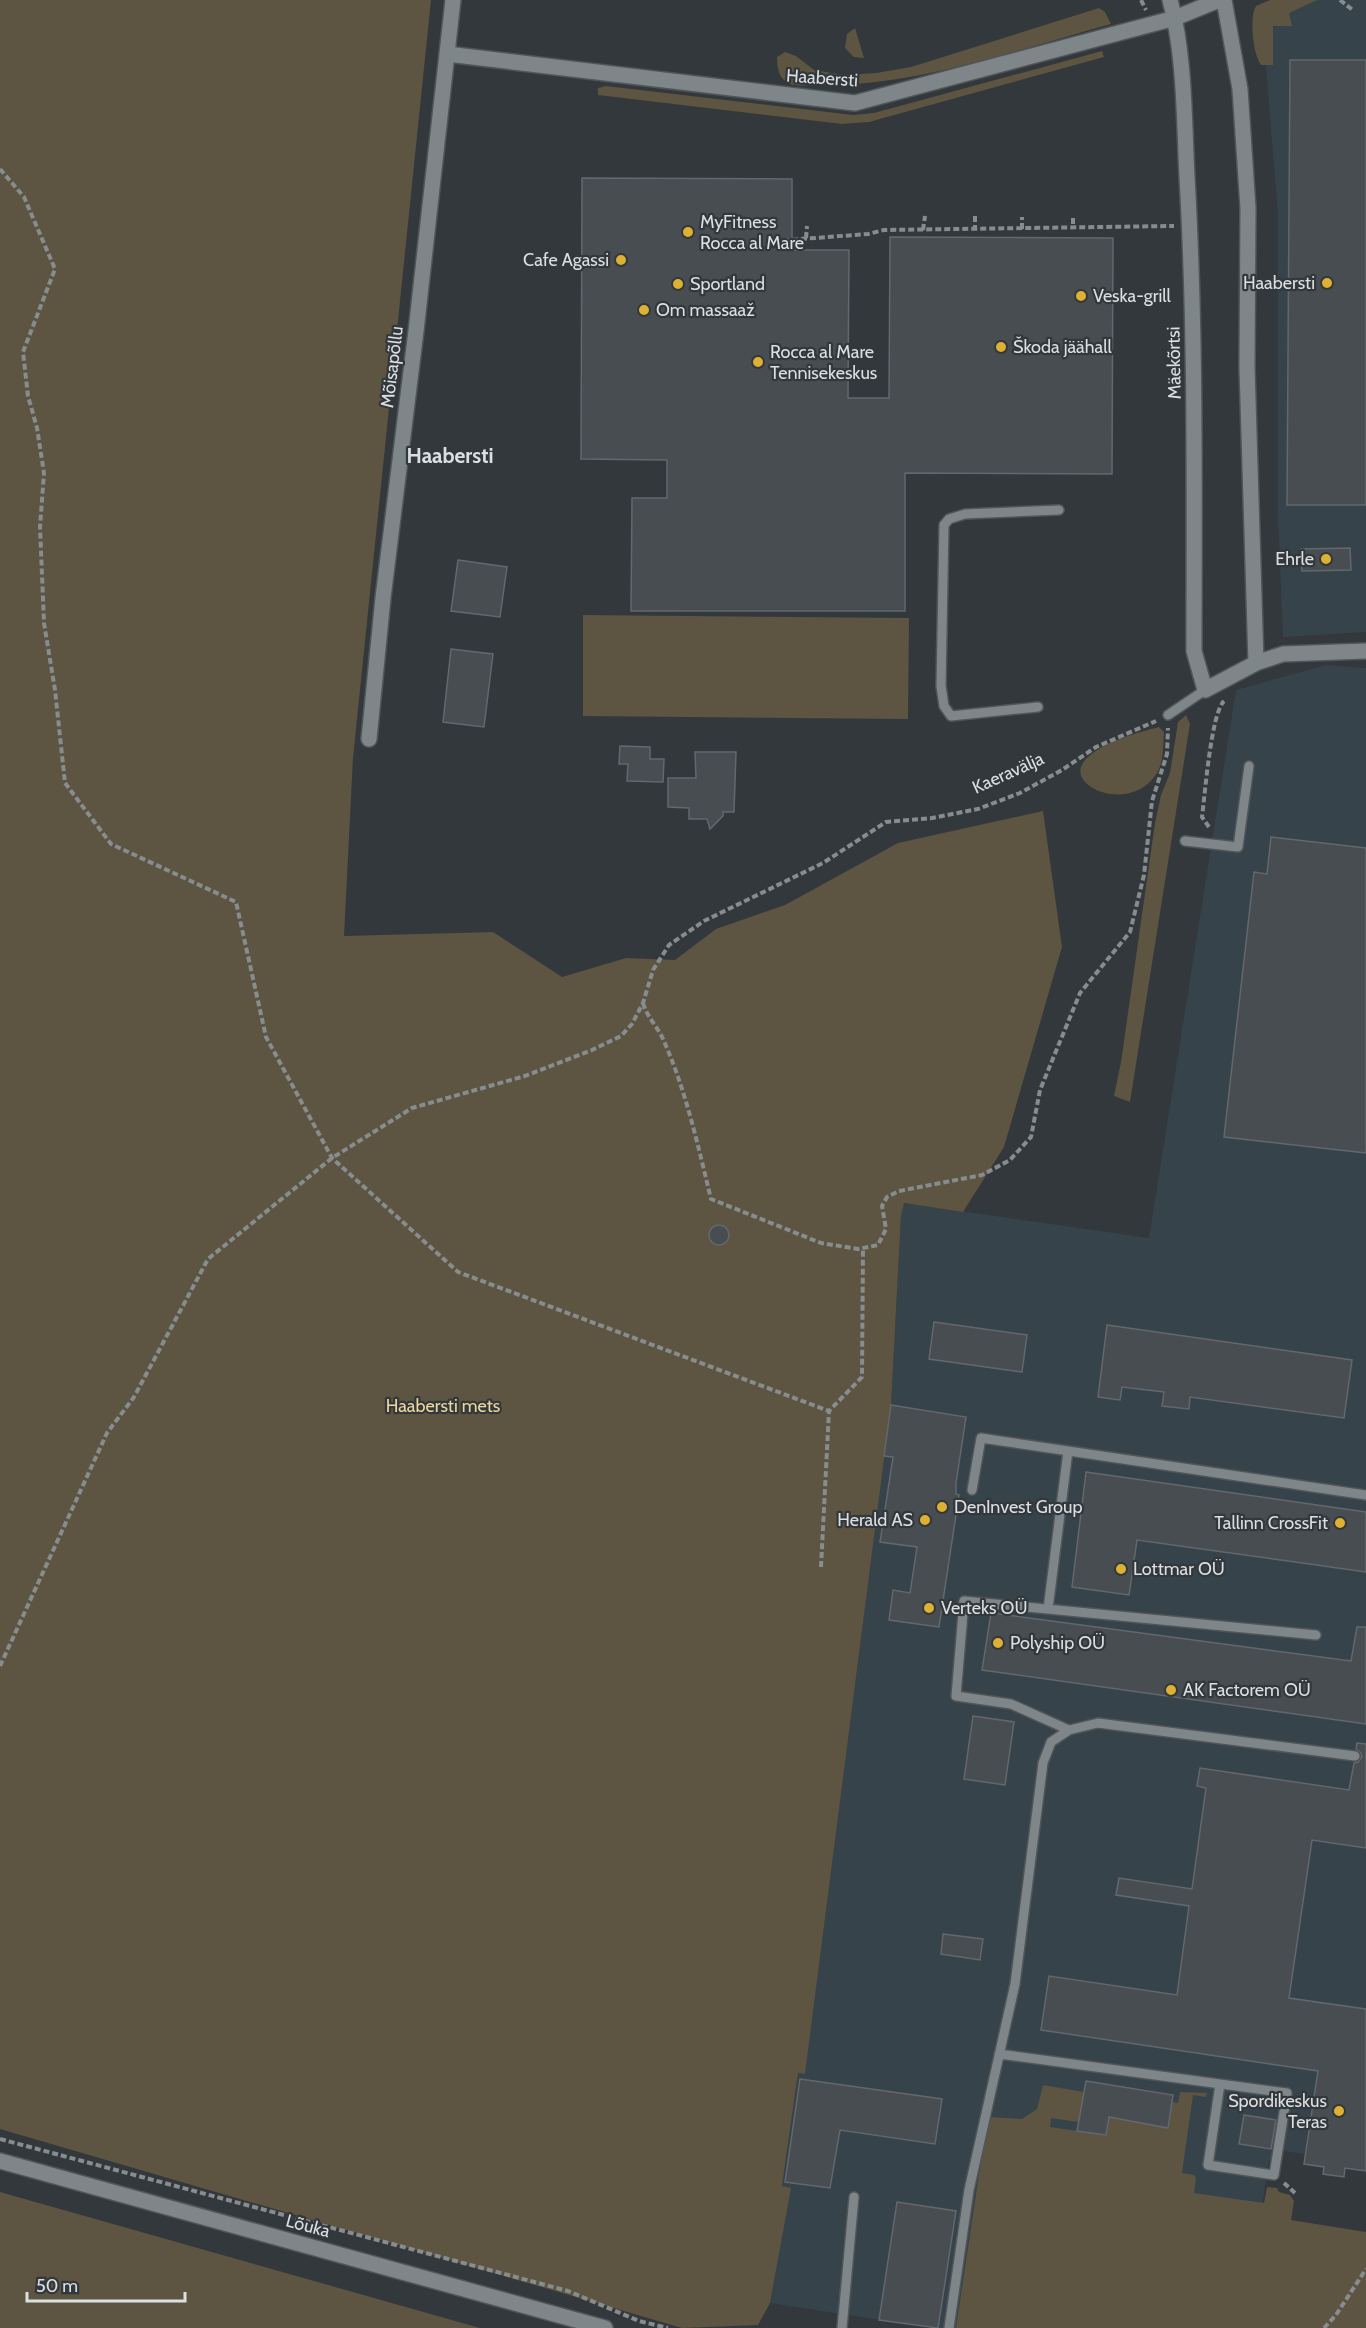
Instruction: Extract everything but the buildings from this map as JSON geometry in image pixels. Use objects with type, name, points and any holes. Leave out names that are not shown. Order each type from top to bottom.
[{"type":"street","name":"Mõisapõllu","points":[[369,739],[383,598],[453,0]]},
{"type":"street","name":"Mäekõrtsi","points":[[1170,0],[1175,18],[1182,94],[1190,220],[1194,372],[1194,651],[1205,690]]},
{"type":"street","name":"Haabersti","points":[[447,54],[855,103],[1175,18],[1219,0]]},
{"type":"street","points":[[1224,0],[1240,89],[1248,208],[1247,368],[1256,663]]},
{"type":"street","points":[[1205,690],[1256,663],[1283,654],[1366,651]]},
{"type":"street","name":"Lõuka","points":[[0,2161],[605,2328]]},
{"type":"lane","points":[[1038,707],[951,716],[944,706],[941,686],[944,525],[949,519],[965,514],[1059,510]]},
{"type":"lane","points":[[1168,715],[1205,690]]},
{"type":"lane","points":[[1185,841],[1238,847],[1249,766]]},
{"type":"lane","points":[[972,1491],[981,1438],[1366,1495]]},
{"type":"lane","points":[[1048,1609],[1068,1451]]},
{"type":"lane","points":[[1069,1730],[1011,1704],[956,1696],[964,1601],[1316,1635]]},
{"type":"lane","points":[[948,2328],[969,2190],[1015,1984],[1043,1764],[1050,1742],[1069,1730],[1098,1722],[1355,1756]]},
{"type":"lane","points":[[999,2054],[1287,2093],[1274,2175],[1208,2165],[1220,2084]]},
{"type":"lane","points":[[842,2328],[854,2197]]},
{"type":"path","points":[[1340,0],[1354,11]]},
{"type":"path","points":[[0,169],[24,197],[55,269],[23,352],[28,396],[37,428],[44,473],[40,527],[44,623],[56,690],[65,783],[111,844],[236,902],[266,1037],[332,1158],[458,1272],[830,1411]]},
{"type":"path","points":[[923,230],[925,216]]},
{"type":"path","points":[[975,216],[975,229]]},
{"type":"path","points":[[1022,217],[1022,230]]},
{"type":"path","points":[[1073,218],[1073,229]]},
{"type":"path","points":[[806,238],[807,226]]},
{"type":"path","points":[[774,241],[868,234],[884,230],[1022,230],[1176,226]]},
{"type":"path","points":[[1209,826],[1202,817],[1215,724],[1221,704],[1229,696]]},
{"type":"path","points":[[643,1003],[663,1038],[674,1069],[697,1139],[711,1199],[820,1243],[863,1248],[878,1245],[886,1229],[882,1206],[887,1197],[899,1191],[982,1175],[1010,1160],[1031,1137],[1040,1090],[1080,993],[1130,932],[1144,875],[1152,801],[1167,754],[1168,715]]},
{"type":"path","name":"Kaeravälja","points":[[643,1003],[653,970],[669,945],[704,921],[824,863],[886,822],[932,818],[978,810],[1020,793],[1062,770],[1096,747],[1168,715]]},
{"type":"path","points":[[0,1666],[107,1433],[134,1397],[208,1259],[332,1158],[412,1108],[525,1076],[592,1050],[621,1036],[632,1024],[643,1003]]},
{"type":"path","points":[[821,1567],[830,1411],[862,1377],[863,1248]]},
{"type":"path","points":[[0,2139],[568,2291],[639,2321],[668,2328]]},
{"type":"path","points":[[1324,2328],[1336,2315],[1366,2269]]},
{"type":"shaded area","name":"Haabersti","points":[[1298,0],[1366,0],[1366,632],[1283,637],[1278,516],[1278,215],[1262,17]]},
{"type":"shaded area","points":[[1326,665],[1366,668],[1366,2009],[1289,1999],[1279,2065],[1318,2071],[1306,2154],[1283,2151],[1282,2161],[1269,2160],[1244,2328],[933,2328],[770,2303],[790,2189],[782,2186],[798,2073],[805,2073],[891,1405],[903,1203],[1149,1238],[1236,690]]},
{"type":"green space","name":"Haabersti mets","points":[[0,0],[431,0],[353,758],[344,936],[493,932],[562,977],[626,958],[675,960],[716,929],[785,905],[898,843],[1043,811],[1062,947],[1004,1147],[963,1212],[904,1203],[901,1216],[891,1405],[805,2074],[798,2073],[782,2186],[791,2188],[770,2303],[758,2325],[682,2328],[0,2129]]},
{"type":"green space","points":[[1270,0],[1317,0],[1289,13],[1292,26],[1273,26],[1273,65],[1261,65],[1254,45],[1253,18],[1256,6]]},
{"type":"green space","points":[[1099,8],[1105,12],[1111,24],[966,65],[891,80],[800,86],[790,84],[783,79],[777,66],[777,57],[785,52],[796,56],[814,70],[844,75],[876,73],[911,67]]},
{"type":"green space","points":[[855,28],[864,58],[854,57],[845,48],[847,34]]},
{"type":"green space","points":[[1102,51],[1104,57],[869,122],[842,124],[598,95],[598,88],[606,86],[853,115],[874,113]]},
{"type":"green space","points":[[583,615],[909,618],[908,719],[583,716]]},
{"type":"green space","points":[[1186,715],[1190,724],[1130,1102],[1114,1096],[1121,1062],[1155,823],[1161,795],[1170,773],[1178,722]]},
{"type":"green space","points":[[1159,727],[1164,732],[1162,761],[1158,772],[1143,787],[1129,793],[1114,794],[1100,791],[1089,785],[1082,777],[1081,768],[1094,752],[1121,738]]},
{"type":"green space","points":[[1043,2085],[1084,2092],[1081,2112],[1098,2125],[1051,2118],[1050,2127],[1106,2135],[1109,2117],[1168,2128],[1172,2102],[1178,2103],[1180,2092],[1207,2093],[1206,2097],[1193,2095],[1182,2173],[1194,2175],[1196,2178],[1194,2193],[1264,2203],[1267,2187],[1277,2188],[1279,2192],[1290,2195],[1294,2201],[1291,2220],[1366,2232],[1366,2328],[956,2328],[981,2161],[990,2117],[1022,2119],[1037,2109]]},
{"type":"green space","points":[[0,2192],[480,2328],[0,2328]]},
{"type":"place","name":"MyFitness Rocca al Mare","points":[[688,232]]},
{"type":"place","name":"Cafe Agassi","points":[[621,260]]},
{"type":"place","name":"Haabersti","points":[[1327,283]]},
{"type":"place","name":"Sportland","points":[[678,284]]},
{"type":"place","name":"Veska-grill","points":[[1081,296]]},
{"type":"place","name":"Om massaaž","points":[[644,310]]},
{"type":"place","name":"Škoda jäähall","points":[[1001,347]]},
{"type":"place","name":"Rocca al Mare Tennisekeskus","points":[[758,362]]},
{"type":"place","name":"Ehrle","points":[[1326,559]]},
{"type":"place","name":"DenInvest Group","points":[[942,1507]]},
{"type":"place","name":"Herald AS","points":[[925,1520]]},
{"type":"place","name":"Tallinn CrossFit","points":[[1340,1523]]},
{"type":"place","name":"Lottmar OÜ","points":[[1121,1569]]},
{"type":"place","name":"Verteks OÜ","points":[[929,1608]]},
{"type":"place","name":"Polyship OÜ","points":[[998,1643]]},
{"type":"place","name":"AK Factorem OÜ","points":[[1171,1690]]},
{"type":"place","name":"Spordikeskus Teras","points":[[1339,2111]]},
{"type":"district","name":"Haabersti","points":[[450,455]]}]
